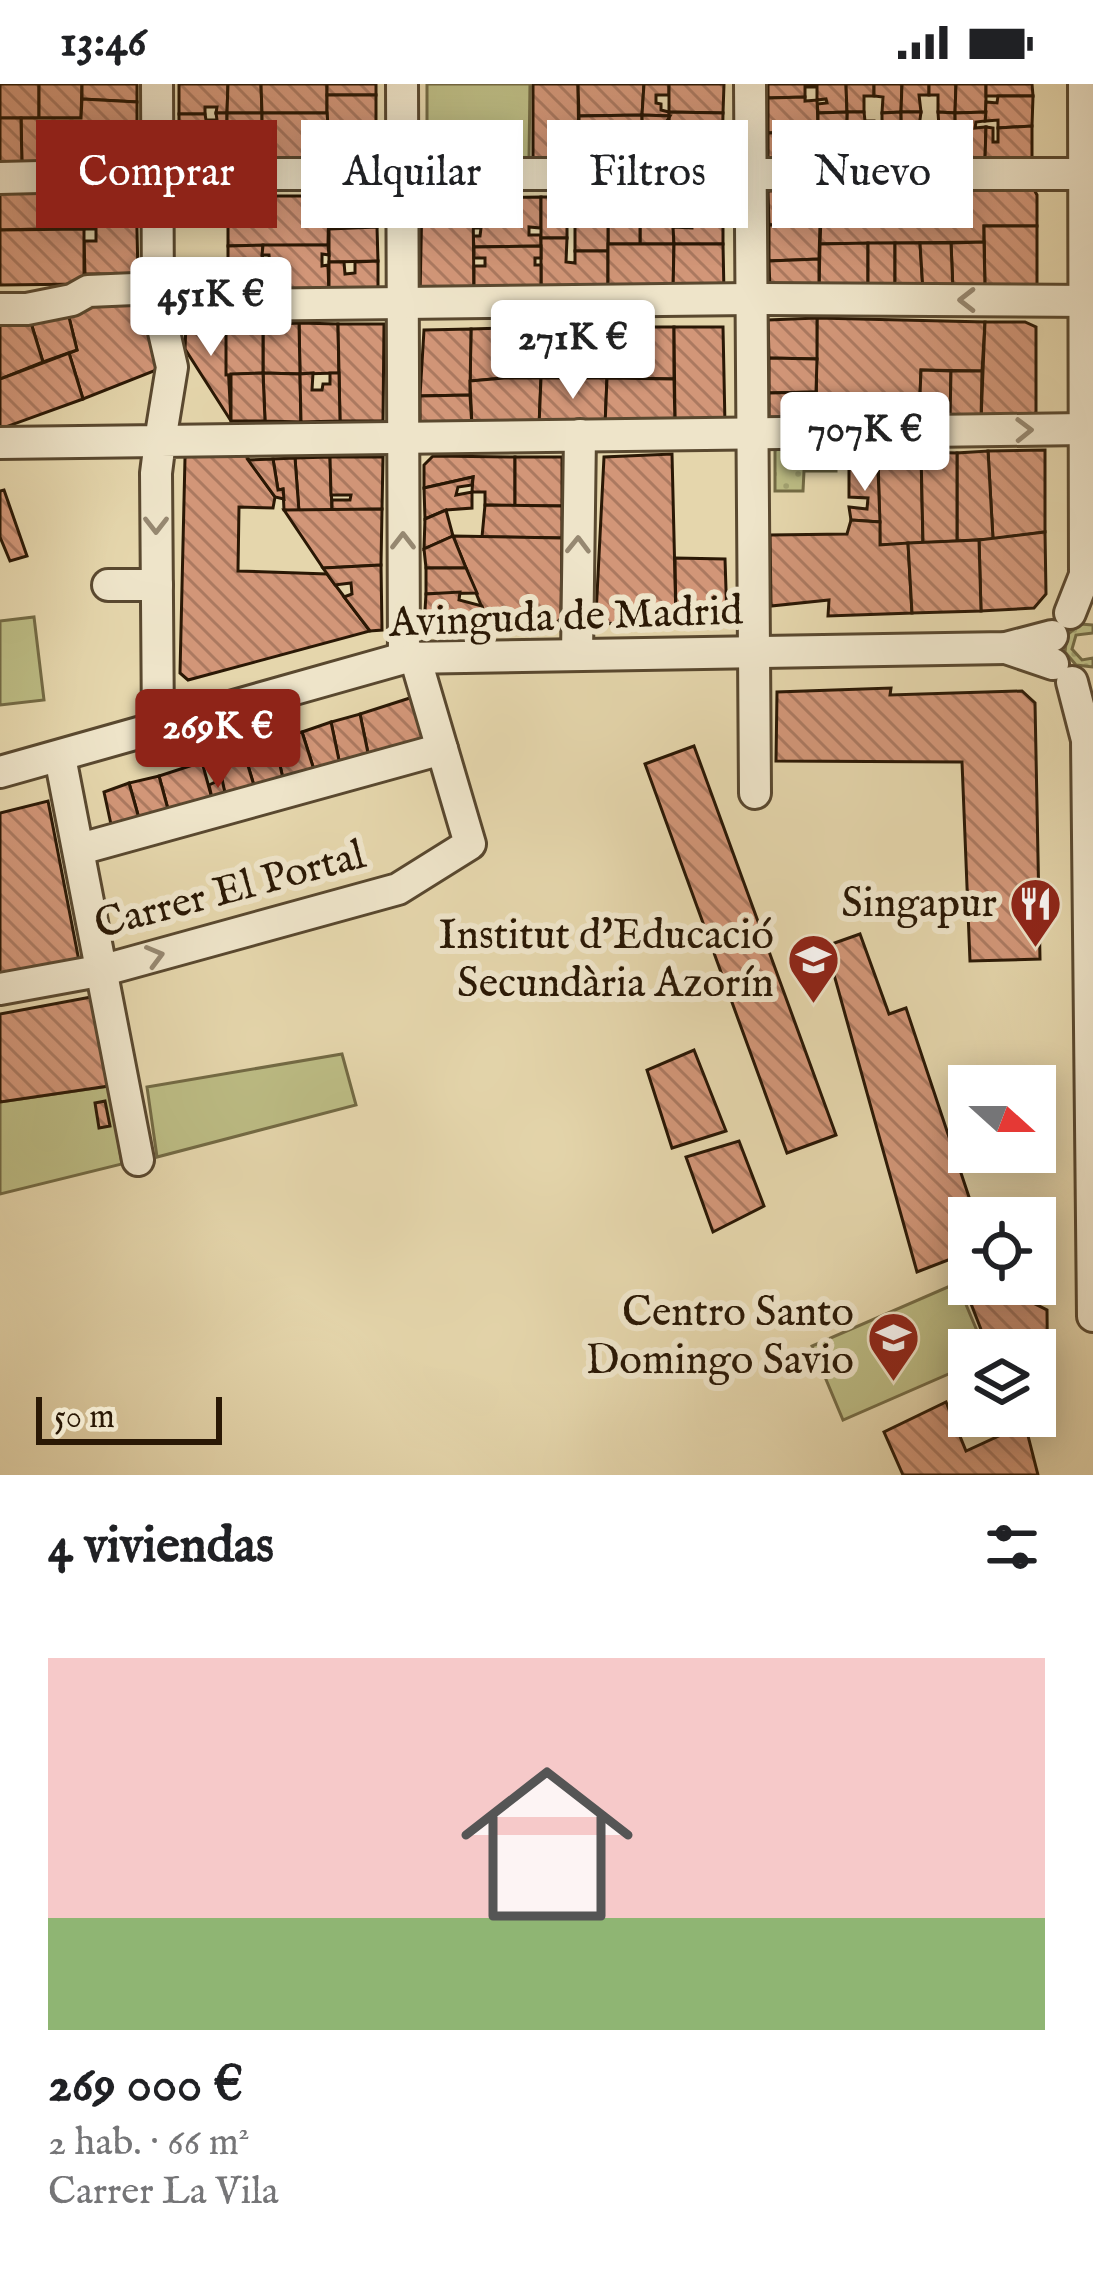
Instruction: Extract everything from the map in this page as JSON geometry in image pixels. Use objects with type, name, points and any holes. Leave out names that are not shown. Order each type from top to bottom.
[{"type":"street","points":[[157,84],[157,120]]},
{"type":"street","points":[[402,84],[402,120]]},
{"type":"street","points":[[750,84],[754,793]]},
{"type":"street","points":[[1084,84],[1088,497],[1076,632],[1090,724],[1093,1316]]},
{"type":"street","points":[[523,175],[1088,174]]},
{"type":"street","points":[[0,178],[36,177]]},
{"type":"street","points":[[158,228],[158,297],[172,367],[160,441],[158,729]]},
{"type":"street","points":[[80,849],[442,749],[409,658],[402,228]]},
{"type":"street","points":[[0,310],[72,300],[88,292],[403,302],[1088,301]]},
{"type":"street","points":[[0,443],[1084,429]]},
{"type":"street","points":[[577,655],[580,435]]},
{"type":"street","points":[[108,585],[157,585]]},
{"type":"street","name":"Avinguda de Madrid","points":[[0,772],[409,658],[1006,648],[1076,632]]},
{"type":"street","name":"Carrer El Portal","points":[[0,989],[104,970],[398,889],[470,844],[442,749]]},
{"type":"street","points":[[60,757],[138,1160]]},
{"type":"green space","points":[[427,84],[530,84],[529,161],[523,161],[523,120],[427,120]]},
{"type":"green space","points":[[775,446],[836,446],[836,471],[804,471],[803,491],[775,491]]},
{"type":"green space","points":[[34,617],[44,700],[0,705],[0,621]]},
{"type":"green space","points":[[1080,624],[1093,625],[1093,633],[1076,635],[1072,649],[1082,660],[1093,658],[1093,667],[1076,665],[1065,652],[1067,635]]},
{"type":"green space","points":[[342,1054],[356,1105],[157,1157],[147,1087]]},
{"type":"green space","points":[[109,1086],[122,1164],[0,1194],[0,1102]]},
{"type":"green space","points":[[948,1287],[948,1305],[966,1305],[976,1329],[948,1329],[948,1374],[843,1420],[812,1346]]},
{"type":"building","points":[[0,84],[39,84],[39,118],[0,118]]},
{"type":"building","points":[[39,84],[82,84],[81,118],[39,118]]},
{"type":"building","points":[[82,84],[137,84],[137,102],[82,99]]},
{"type":"building","points":[[179,84],[228,84],[227,113],[205,107],[205,114],[179,114]]},
{"type":"building","points":[[228,84],[261,84],[262,113],[227,113]]},
{"type":"building","points":[[261,84],[327,84],[327,113],[262,113]]},
{"type":"building","points":[[327,84],[376,84],[376,95],[327,95]]},
{"type":"building","points":[[533,84],[578,84],[578,120],[547,120],[547,167],[533,167]]},
{"type":"building","points":[[578,84],[644,84],[642,115],[579,116]]},
{"type":"building","points":[[644,84],[669,84],[669,95],[656,95],[656,103],[670,116],[642,115]]},
{"type":"building","points":[[669,84],[724,84],[723,113],[669,112]]},
{"type":"building","points":[[768,84],[817,87],[805,87],[805,97],[768,98]]},
{"type":"building","points":[[817,84],[846,84],[847,112],[818,113],[817,104],[827,103],[817,100]]},
{"type":"building","points":[[846,84],[874,84],[874,96],[864,96],[864,112],[847,112]]},
{"type":"building","points":[[874,84],[902,84],[901,112],[882,113],[883,97],[874,96]]},
{"type":"building","points":[[902,84],[929,84],[929,95],[919,95],[921,112],[901,112]]},
{"type":"building","points":[[929,84],[956,84],[955,113],[938,112],[938,95],[929,95]]},
{"type":"building","points":[[956,84],[986,84],[986,112],[955,113]]},
{"type":"building","points":[[986,84],[1032,84],[1033,96],[986,96]]},
{"type":"building","points":[[327,95],[376,95],[376,120],[327,120]]},
{"type":"building","points":[[998,96],[1033,96],[1032,126],[998,128],[998,120],[985,121],[986,102],[997,103]]},
{"type":"building","points":[[768,98],[817,100],[818,120],[772,120],[772,133],[768,133]]},
{"type":"building","points":[[82,99],[137,102],[137,120],[36,120],[36,168],[22,168],[21,118],[81,118]]},
{"type":"building","points":[[669,112],[723,113],[723,120],[669,120]]},
{"type":"building","points":[[847,112],[864,112],[865,120],[847,120]]},
{"type":"building","points":[[847,112],[847,120],[818,120],[818,113]]},
{"type":"building","points":[[901,112],[901,120],[882,120],[882,113]]},
{"type":"building","points":[[901,112],[921,112],[920,120],[901,120]]},
{"type":"building","points":[[938,112],[955,113],[955,120],[939,120]]},
{"type":"building","points":[[986,112],[985,121],[976,122],[975,128],[986,127],[985,160],[973,160],[973,120],[955,120],[955,113]]},
{"type":"building","points":[[227,113],[262,113],[262,120],[227,120]]},
{"type":"building","points":[[262,113],[327,113],[328,120],[301,120],[301,165],[277,165],[277,120],[262,120]]},
{"type":"building","points":[[179,114],[205,114],[206,120],[179,120]]},
{"type":"building","points":[[642,115],[642,120],[579,120],[579,116]]},
{"type":"building","points":[[642,115],[670,116],[667,120],[642,120]]},
{"type":"building","points":[[0,118],[21,118],[22,168],[0,168]]},
{"type":"building","points":[[1032,126],[1032,160],[985,160],[986,127],[993,128],[993,142],[998,142],[998,128]]},
{"type":"building","points":[[768,133],[772,133],[772,163],[768,163]]},
{"type":"building","points":[[1032,186],[1037,195],[1037,226],[984,226],[984,242],[820,244],[821,228],[973,228],[973,187]]},
{"type":"building","points":[[0,188],[36,188],[36,228],[40,229],[0,230]]},
{"type":"building","points":[[768,191],[772,191],[772,225],[769,225]]},
{"type":"building","points":[[277,196],[301,196],[301,228],[328,228],[328,245],[228,246],[228,228],[277,228]]},
{"type":"building","points":[[523,197],[541,197],[541,228],[529,227],[529,235],[541,235],[541,246],[474,247],[473,236],[480,236],[481,228],[523,228]]},
{"type":"building","points":[[541,197],[547,197],[547,228],[567,228],[567,238],[541,238]]},
{"type":"building","points":[[769,225],[820,228],[819,259],[769,261]]},
{"type":"building","points":[[984,226],[1037,226],[1037,290],[985,289]]},
{"type":"building","points":[[137,228],[138,274],[85,274],[84,241],[96,241],[96,229],[84,229]]},
{"type":"building","points":[[377,228],[378,261],[329,262],[329,229]]},
{"type":"building","points":[[421,228],[473,228],[474,297],[420,296]]},
{"type":"building","points":[[575,228],[608,228],[608,251],[575,251]]},
{"type":"building","points":[[608,228],[640,228],[640,244],[608,244]]},
{"type":"building","points":[[640,228],[673,228],[674,244],[640,244]]},
{"type":"building","points":[[673,228],[723,228],[723,244],[674,244]]},
{"type":"building","points":[[84,229],[84,284],[0,285],[0,230]]},
{"type":"building","points":[[541,238],[567,238],[566,262],[575,263],[575,251],[608,251],[608,294],[541,295]]},
{"type":"building","points":[[984,242],[985,289],[953,291],[951,243]]},
{"type":"building","points":[[868,243],[868,290],[819,290],[820,244]]},
{"type":"building","points":[[868,243],[895,243],[895,289],[868,290]]},
{"type":"building","points":[[895,243],[920,243],[923,291],[895,289]]},
{"type":"building","points":[[920,243],[951,243],[953,291],[923,291]]},
{"type":"building","points":[[608,244],[674,244],[673,294],[608,294]]},
{"type":"building","points":[[674,244],[723,244],[724,294],[673,294]]},
{"type":"building","points":[[263,245],[262,266],[253,265],[253,282],[261,282],[263,296],[228,295],[228,246]]},
{"type":"building","points":[[263,245],[328,245],[329,255],[322,254],[322,266],[328,265],[329,296],[263,296],[262,266],[270,266],[269,255],[262,255]]},
{"type":"building","points":[[541,246],[541,258],[535,258],[535,265],[541,265],[541,295],[474,297],[474,266],[485,266],[485,258],[474,258],[474,247]]},
{"type":"building","points":[[819,259],[819,290],[770,291],[769,261]]},
{"type":"building","points":[[378,261],[378,295],[329,296],[329,262],[344,262],[345,274],[355,273],[355,262]]},
{"type":"building","points":[[132,302],[148,325],[164,367],[83,399],[69,353],[77,350],[67,309]]},
{"type":"building","points":[[67,309],[77,350],[43,362],[31,323]]},
{"type":"building","points":[[817,318],[985,322],[982,371],[921,370],[919,421],[816,422]]},
{"type":"building","points":[[817,318],[817,359],[769,358],[768,320]]},
{"type":"building","points":[[0,322],[31,323],[43,362],[0,379]]},
{"type":"building","points":[[985,322],[1025,322],[1036,327],[1036,412],[1030,419],[981,420]]},
{"type":"building","points":[[299,323],[338,324],[339,373],[300,374]]},
{"type":"building","points":[[299,323],[300,374],[263,373],[263,325]]},
{"type":"building","points":[[186,324],[226,325],[231,421],[185,349]]},
{"type":"building","points":[[338,324],[384,324],[383,421],[340,421]]},
{"type":"building","points":[[226,325],[263,325],[263,373],[226,375]]},
{"type":"building","points":[[572,327],[674,327],[674,379],[573,377]]},
{"type":"building","points":[[572,327],[573,377],[504,378],[504,328]]},
{"type":"building","points":[[674,327],[723,327],[725,425],[675,425]]},
{"type":"building","points":[[504,328],[504,378],[470,381],[471,329]]},
{"type":"building","points":[[471,329],[470,395],[420,396],[424,330]]},
{"type":"building","points":[[69,353],[83,399],[0,429],[0,379]]},
{"type":"building","points":[[769,358],[817,359],[816,392],[769,393]]},
{"type":"building","points":[[921,370],[951,371],[950,420],[919,421]]},
{"type":"building","points":[[951,371],[982,371],[981,420],[950,420]]},
{"type":"building","points":[[263,373],[300,374],[301,422],[265,421]]},
{"type":"building","points":[[263,373],[265,421],[231,421],[231,374]]},
{"type":"building","points":[[313,373],[312,390],[322,390],[323,384],[330,384],[330,373],[339,373],[340,421],[301,422],[300,374]]},
{"type":"building","points":[[541,378],[539,427],[472,427],[470,381]]},
{"type":"building","points":[[541,378],[607,378],[605,426],[539,427]]},
{"type":"building","points":[[607,378],[674,379],[675,425],[605,426]]},
{"type":"building","points":[[816,392],[816,422],[769,425],[769,393]]},
{"type":"building","points":[[470,395],[472,427],[420,427],[420,396]]},
{"type":"building","points":[[192,450],[242,450],[275,497],[273,508],[239,507],[238,571],[327,574],[370,631],[188,680],[180,673],[185,458]]},
{"type":"building","points":[[1045,450],[1045,532],[993,539],[988,451]]},
{"type":"building","points":[[988,451],[993,539],[957,541],[957,453]]},
{"type":"building","points":[[878,452],[921,452],[923,543],[880,545]]},
{"type":"building","points":[[921,452],[957,453],[957,541],[923,543]]},
{"type":"building","points":[[672,454],[676,620],[603,624],[596,615],[604,457]]},
{"type":"building","points":[[433,456],[515,457],[515,506],[485,505],[485,492],[472,492],[473,477],[424,488],[424,465]]},
{"type":"building","points":[[330,457],[332,510],[299,512],[295,458]]},
{"type":"building","points":[[330,457],[383,457],[382,509],[332,510],[332,500],[350,500],[351,495],[331,495]]},
{"type":"building","points":[[515,457],[562,457],[562,506],[515,506]]},
{"type":"building","points":[[295,458],[299,512],[284,510],[273,459]]},
{"type":"building","points":[[273,459],[284,499],[275,497],[248,460]]},
{"type":"building","points":[[849,468],[878,469],[880,522],[851,520],[849,507],[867,509],[868,498],[849,497]]},
{"type":"building","points":[[473,477],[472,485],[458,487],[456,495],[472,492],[472,508],[446,510],[425,519],[424,488]]},
{"type":"building","points":[[4,490],[27,556],[10,561],[0,537],[0,491]]},
{"type":"building","points":[[485,505],[562,506],[562,538],[482,537]]},
{"type":"building","points":[[382,509],[381,565],[323,568],[284,510]]},
{"type":"building","points":[[446,510],[453,536],[424,549],[425,519]]},
{"type":"building","points":[[851,520],[880,522],[880,545],[908,543],[912,613],[828,616],[829,600],[771,606],[770,535],[847,534]]},
{"type":"building","points":[[1045,532],[1046,594],[1034,608],[981,611],[979,540]]},
{"type":"building","points":[[453,536],[562,538],[561,618],[553,627],[489,625]]},
{"type":"building","points":[[453,536],[466,568],[426,568],[424,549]]},
{"type":"building","points":[[979,540],[981,611],[912,613],[908,543]]},
{"type":"building","points":[[675,558],[725,559],[727,620],[676,620]]},
{"type":"building","points":[[381,565],[382,630],[370,631],[344,597],[352,594],[351,583],[335,585],[323,568]]},
{"type":"building","points":[[426,568],[466,568],[477,593],[426,594]]},
{"type":"building","points":[[460,592],[459,600],[482,606],[489,625],[424,627],[426,594]]},
{"type":"building","points":[[891,688],[890,695],[1022,691],[1035,703],[1040,959],[970,961],[962,762],[776,761],[777,692]]},
{"type":"building","points":[[413,697],[425,743],[369,758],[360,714]]},
{"type":"building","points":[[360,714],[369,758],[340,765],[331,722]]},
{"type":"building","points":[[331,722],[340,765],[315,773],[302,732]]},
{"type":"building","points":[[302,732],[315,773],[284,783],[274,739]]},
{"type":"building","points":[[274,739],[284,783],[255,789],[243,749]]},
{"type":"building","points":[[694,746],[836,1135],[787,1153],[645,764]]},
{"type":"building","points":[[243,749],[255,789],[226,798],[216,757]]},
{"type":"building","points":[[202,762],[213,802],[169,813],[159,776]]},
{"type":"building","points":[[159,776],[169,813],[140,822],[129,783]]},
{"type":"building","points":[[222,779],[226,798],[213,802],[209,785]]},
{"type":"building","points":[[129,783],[140,822],[112,829],[104,792]]},
{"type":"building","points":[[48,801],[79,961],[0,974],[0,813]]},
{"type":"building","points":[[860,934],[889,1014],[906,1008],[948,1134],[948,1173],[961,1173],[969,1197],[948,1197],[948,1260],[917,1272],[826,946]]},
{"type":"building","points":[[91,997],[109,1086],[0,1102],[0,1014]]},
{"type":"building","points":[[694,1050],[726,1131],[672,1148],[647,1070]]},
{"type":"building","points":[[105,1101],[110,1126],[99,1128],[95,1103]]},
{"type":"building","points":[[739,1141],[764,1206],[713,1232],[686,1157]]},
{"type":"building","points":[[972,1305],[1037,1305],[1047,1310],[1047,1329],[981,1329]]},
{"type":"building","points":[[946,1402],[948,1437],[960,1437],[966,1451],[997,1437],[1028,1437],[1038,1475],[903,1475],[884,1432]]},
{"type":"place","name":"Singapur","points":[[1036,950]]},
{"type":"place","name":"Institut d'Educació Secundària Azorín","points":[[813,1006]]},
{"type":"place","name":"Centro Santo Domingo Savio","points":[[893,1383]]}]
